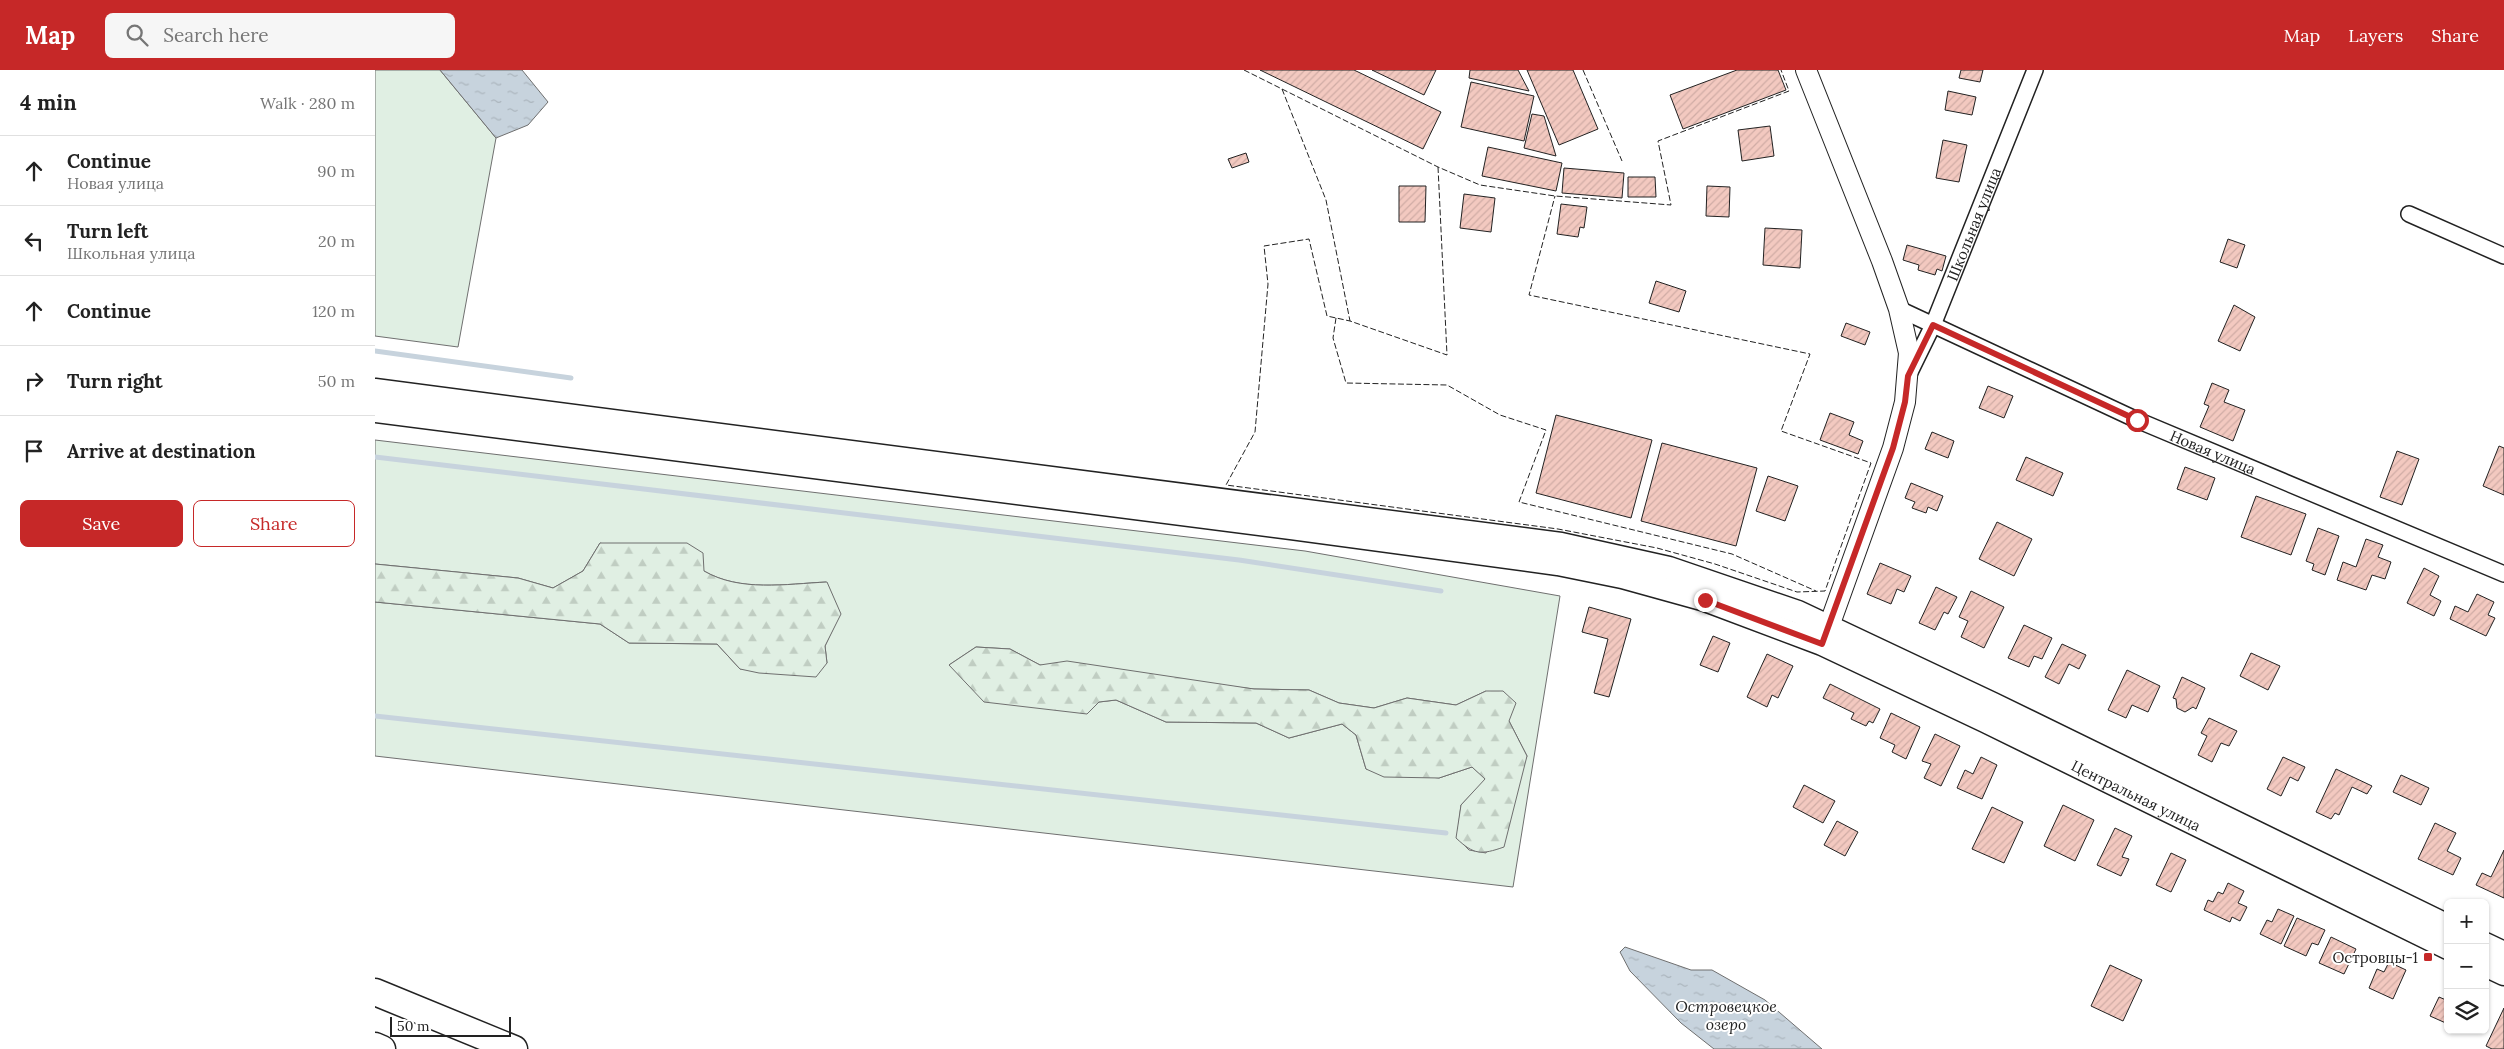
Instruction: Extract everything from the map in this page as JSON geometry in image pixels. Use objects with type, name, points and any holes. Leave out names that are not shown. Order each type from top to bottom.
[{"type":"highway","points":[[375,992],[514,1049]]},
{"type":"highway","points":[[375,1046],[382,1049]]},
{"type":"main road","points":[[375,390],[1561,544],[1669,568],[1711,581],[1798,612],[1826,636]]},
{"type":"main road","points":[[375,411],[1557,564],[1621,576],[1826,636]]},
{"type":"main road","name":"Центральная улица","points":[[1826,636],[1993,704],[2444,924]]},
{"type":"main road","name":"Центральная улица","points":[[1826,636],[1985,721],[2444,946]]},
{"type":"main road","points":[[2489,946],[2504,953]]},
{"type":"main road","points":[[2489,967],[2504,974]]},
{"type":"street","points":[[1806,70],[1899,309],[1909,353],[1905,402],[1893,448],[1826,636]]},
{"type":"street","name":"Школьная улица","points":[[1908,376],[1933,325],[2035,70]]},
{"type":"street","points":[[2409,214],[2504,256]]},
{"type":"street","name":"Новая улица","points":[[1899,309],[2137,420],[2504,574]]},
{"type":"green space","points":[[375,70],[440,70],[496,138],[458,347],[375,336]]},
{"type":"green space","points":[[375,440],[1305,551],[1560,596],[1513,887],[375,756],[375,602],[600,624],[629,643],[717,644],[740,669],[827,663],[825,646],[840,614],[826,582],[763,585],[732,582],[704,571],[600,543],[583,571],[553,588],[518,578],[375,564]],"holes":[[[976,647],[1010,649],[1040,665],[1254,689],[1309,690],[1339,703],[1374,708],[1407,698],[1456,705],[1486,691],[1509,721],[1527,756],[1486,853],[1469,850],[1457,838],[1461,805],[1486,779],[1472,767],[1439,778],[1366,769],[1356,735],[1342,724],[1289,738],[1256,723],[1166,722],[1116,700],[1099,702],[949,665]]]},
{"type":"green space","points":[[600,543],[687,543],[703,553],[704,571],[718,578],[733,582],[780,585],[827,582],[841,614],[825,646],[827,663],[816,677],[759,673],[740,669],[717,644],[629,643],[600,624],[375,602],[375,564],[518,578],[553,588],[583,571]]},
{"type":"green space","points":[[976,647],[1010,649],[1040,665],[1067,661],[1254,689],[1309,690],[1339,703],[1374,708],[1407,698],[1456,705],[1486,691],[1503,691],[1516,703],[1509,721],[1527,756],[1504,847],[1478,852],[1468,848],[1456,838],[1461,805],[1485,779],[1472,767],[1439,778],[1384,777],[1366,769],[1356,735],[1342,724],[1289,738],[1256,723],[1166,722],[1116,700],[1099,702],[1087,714],[984,702],[949,665]]},
{"type":"water","points":[[440,70],[522,70],[548,102],[528,125],[496,138]]},
{"type":"water","name":"Островецкое озеро","points":[[1625,947],[1691,970],[1712,970],[1765,1000],[1822,1049],[1714,1049],[1681,1023],[1630,971],[1620,952]]},
{"type":"building","points":[[1260,70],[1354,70],[1441,112],[1423,149]]},
{"type":"building","points":[[1372,70],[1436,70],[1424,95]]},
{"type":"building","points":[[1470,70],[1518,70],[1529,91],[1469,78]]},
{"type":"building","points":[[1527,70],[1573,70],[1598,129],[1559,145]]},
{"type":"building","points":[[1737,70],[1778,70],[1786,90],[1683,129],[1670,95]]},
{"type":"building","points":[[1961,70],[1983,70],[1980,82],[1959,78]]},
{"type":"building","points":[[1471,82],[1534,96],[1524,141],[1461,127]]},
{"type":"building","points":[[1948,91],[1976,97],[1972,115],[1945,110]]},
{"type":"building","points":[[1532,114],[1544,116],[1556,156],[1524,148]]},
{"type":"building","points":[[1770,126],[1774,156],[1742,161],[1738,130]]},
{"type":"building","points":[[1943,140],[1967,145],[1959,182],[1936,178]]},
{"type":"building","points":[[1488,147],[1562,163],[1556,191],[1482,176]]},
{"type":"building","points":[[1246,153],[1249,162],[1232,168],[1228,159]]},
{"type":"building","points":[[1564,168],[1624,173],[1622,198],[1562,193]]},
{"type":"building","points":[[1628,177],[1655,177],[1656,197],[1628,197]]},
{"type":"building","points":[[1399,186],[1426,186],[1425,222],[1399,222]]},
{"type":"building","points":[[1707,186],[1730,187],[1729,217],[1706,216]]},
{"type":"building","points":[[1464,194],[1495,198],[1491,232],[1460,228]]},
{"type":"building","points":[[1561,204],[1587,207],[1584,228],[1580,227],[1578,237],[1557,234]]},
{"type":"building","points":[[1765,228],[1802,230],[1800,268],[1763,265]]},
{"type":"building","points":[[2228,239],[2245,245],[2237,268],[2220,262]]},
{"type":"building","points":[[1907,245],[1946,256],[1942,271],[1937,269],[1935,275],[1918,270],[1919,265],[1903,260]]},
{"type":"building","points":[[1656,281],[1686,291],[1679,312],[1649,303]]},
{"type":"building","points":[[2234,305],[2255,317],[2240,351],[2218,341]]},
{"type":"building","points":[[1846,323],[1870,332],[1865,345],[1841,336]]},
{"type":"building","points":[[2212,383],[2229,390],[2224,402],[2245,410],[2233,441],[2200,427],[2209,406],[2204,404]]},
{"type":"building","points":[[1988,386],[2013,396],[2004,418],[1979,408]]},
{"type":"building","points":[[1830,413],[1854,422],[1849,435],[1863,441],[1858,454],[1820,440]]},
{"type":"building","points":[[1556,415],[1652,440],[1631,518],[1536,493]]},
{"type":"building","points":[[1932,432],[1954,441],[1948,458],[1925,449]]},
{"type":"building","points":[[1662,443],[1757,468],[1736,546],[1641,521]]},
{"type":"building","points":[[2499,446],[2504,448],[2504,495],[2483,486]]},
{"type":"building","points":[[2397,451],[2419,459],[2402,505],[2380,497]]},
{"type":"building","points":[[2026,457],[2063,473],[2053,496],[2016,480]]},
{"type":"building","points":[[2185,467],[2215,478],[2207,500],[2177,489]]},
{"type":"building","points":[[1768,476],[1798,486],[1785,521],[1756,511]]},
{"type":"building","points":[[1911,483],[1943,496],[1937,511],[1928,507],[1926,513],[1912,508],[1915,502],[1905,498]]},
{"type":"building","points":[[2256,496],[2306,514],[2291,555],[2241,537]]},
{"type":"building","points":[[1997,522],[2032,539],[2014,576],[1979,559]]},
{"type":"building","points":[[2318,528],[2339,536],[2325,575],[2312,570],[2314,564],[2306,561]]},
{"type":"building","points":[[2366,539],[2383,545],[2378,557],[2391,562],[2385,579],[2372,575],[2366,590],[2337,580],[2343,562],[2356,567]]},
{"type":"building","points":[[1880,563],[1911,576],[1904,592],[1897,589],[1891,604],[1867,594]]},
{"type":"building","points":[[2424,568],[2439,576],[2430,595],[2441,601],[2434,616],[2407,603]]},
{"type":"building","points":[[1936,587],[1957,597],[1948,614],[1944,612],[1935,630],[1919,623]]},
{"type":"building","points":[[1971,591],[2004,607],[1984,648],[1961,637],[1968,621],[1959,617]]},
{"type":"building","points":[[2477,594],[2494,602],[2488,615],[2495,618],[2486,636],[2450,619],[2455,606],[2468,612]]},
{"type":"building","points":[[1589,607],[1631,619],[1609,697],[1594,693],[1608,639],[1582,632]]},
{"type":"building","points":[[2024,625],[2052,638],[2042,659],[2034,656],[2029,667],[2008,658]]},
{"type":"building","points":[[1713,636],[1730,643],[1718,672],[1700,665]]},
{"type":"building","points":[[2062,644],[2086,655],[2079,669],[2069,664],[2059,684],[2045,677]]},
{"type":"building","points":[[2251,653],[2280,666],[2268,690],[2240,676]]},
{"type":"building","points":[[1767,654],[1793,666],[1778,698],[1772,695],[1767,707],[1747,697]]},
{"type":"building","points":[[2127,670],[2160,686],[2148,712],[2132,705],[2126,718],[2108,710]]},
{"type":"building","points":[[2182,677],[2205,688],[2196,709],[2193,707],[2185,712],[2177,708],[2176,699],[2173,698]]},
{"type":"building","points":[[1830,684],[1880,709],[1873,723],[1869,721],[1866,726],[1851,719],[1854,713],[1823,698]]},
{"type":"building","points":[[1891,713],[1920,727],[1906,759],[1892,752],[1895,745],[1880,738]]},
{"type":"building","points":[[2209,718],[2237,731],[2229,746],[2221,743],[2212,762],[2198,755],[2207,736],[2201,733]]},
{"type":"building","points":[[1935,734],[1960,746],[1941,786],[1924,778],[1931,764],[1922,761]]},
{"type":"building","points":[[1981,757],[1997,765],[1982,799],[1957,788],[1965,770],[1973,774]]},
{"type":"building","points":[[2283,757],[2305,767],[2298,781],[2290,777],[2281,796],[2267,789]]},
{"type":"building","points":[[2336,769],[2372,786],[2367,794],[2352,787],[2339,815],[2335,813],[2331,819],[2316,812]]},
{"type":"building","points":[[2401,775],[2429,788],[2421,805],[2393,792]]},
{"type":"building","points":[[1804,785],[1835,801],[1823,823],[1793,807]]},
{"type":"building","points":[[2063,805],[2094,820],[2075,861],[2044,846]]},
{"type":"building","points":[[1992,807],[2023,822],[2004,863],[1972,849]]},
{"type":"building","points":[[1837,821],[1858,832],[1845,856],[1824,845]]},
{"type":"building","points":[[2435,823],[2456,833],[2447,851],[2461,858],[2453,875],[2418,859]]},
{"type":"building","points":[[2115,828],[2132,836],[2122,857],[2129,859],[2121,876],[2097,865]]},
{"type":"building","points":[[2504,850],[2504,898],[2476,885],[2482,873],[2491,877]]},
{"type":"building","points":[[2171,853],[2186,860],[2171,892],[2156,885]]},
{"type":"building","points":[[2228,883],[2244,891],[2238,903],[2247,907],[2240,921],[2232,917],[2230,922],[2204,910],[2208,900],[2213,902],[2218,892],[2223,894]]},
{"type":"building","points":[[2278,909],[2294,916],[2281,944],[2260,934],[2267,920],[2272,922]]},
{"type":"building","points":[[2297,918],[2325,930],[2318,945],[2312,943],[2306,956],[2284,946]]},
{"type":"building","points":[[2331,937],[2356,949],[2344,974],[2319,963]]},
{"type":"building","points":[[2389,962],[2406,970],[2393,999],[2369,988],[2377,969],[2384,972]]},
{"type":"building","points":[[2110,965],[2142,980],[2123,1021],[2091,1006]]},
{"type":"building","points":[[2439,997],[2444,999],[2444,1022],[2430,1016]]},
{"type":"building","points":[[2504,1008],[2504,1049],[2492,1049],[2486,1046]]},
{"type":"waterway","points":[[375,351],[571,378]]},
{"type":"waterway","points":[[375,457],[1239,560],[1441,591]]},
{"type":"waterway","points":[[375,716],[1446,833]]},
{"type":"fence","points":[[1244,70],[1438,167],[1480,185],[1555,196],[1671,205],[1658,141],[1789,91],[1781,70]]},
{"type":"fence","points":[[1583,70],[1622,161]]},
{"type":"fence","points":[[1282,89],[1326,200],[1350,321]]},
{"type":"fence","points":[[1438,167],[1447,355],[1350,321],[1327,316],[1309,239],[1264,246],[1268,284],[1255,432],[1226,485],[1558,529],[1657,548],[1715,564],[1797,592],[1825,591],[1871,463],[1781,431],[1810,354],[1529,295],[1555,196]]},
{"type":"fence","points":[[1336,318],[1333,338],[1346,383],[1447,385],[1500,415],[1546,430],[1519,502],[1732,554],[1816,591]]},
{"type":"place","name":"Островцы-1","points":[[2428,957]]},
{"type":"route","points":[[1705,600],[1822,644],[1893,448],[1905,402],[1908,376],[1933,325],[2137,420]]}]
